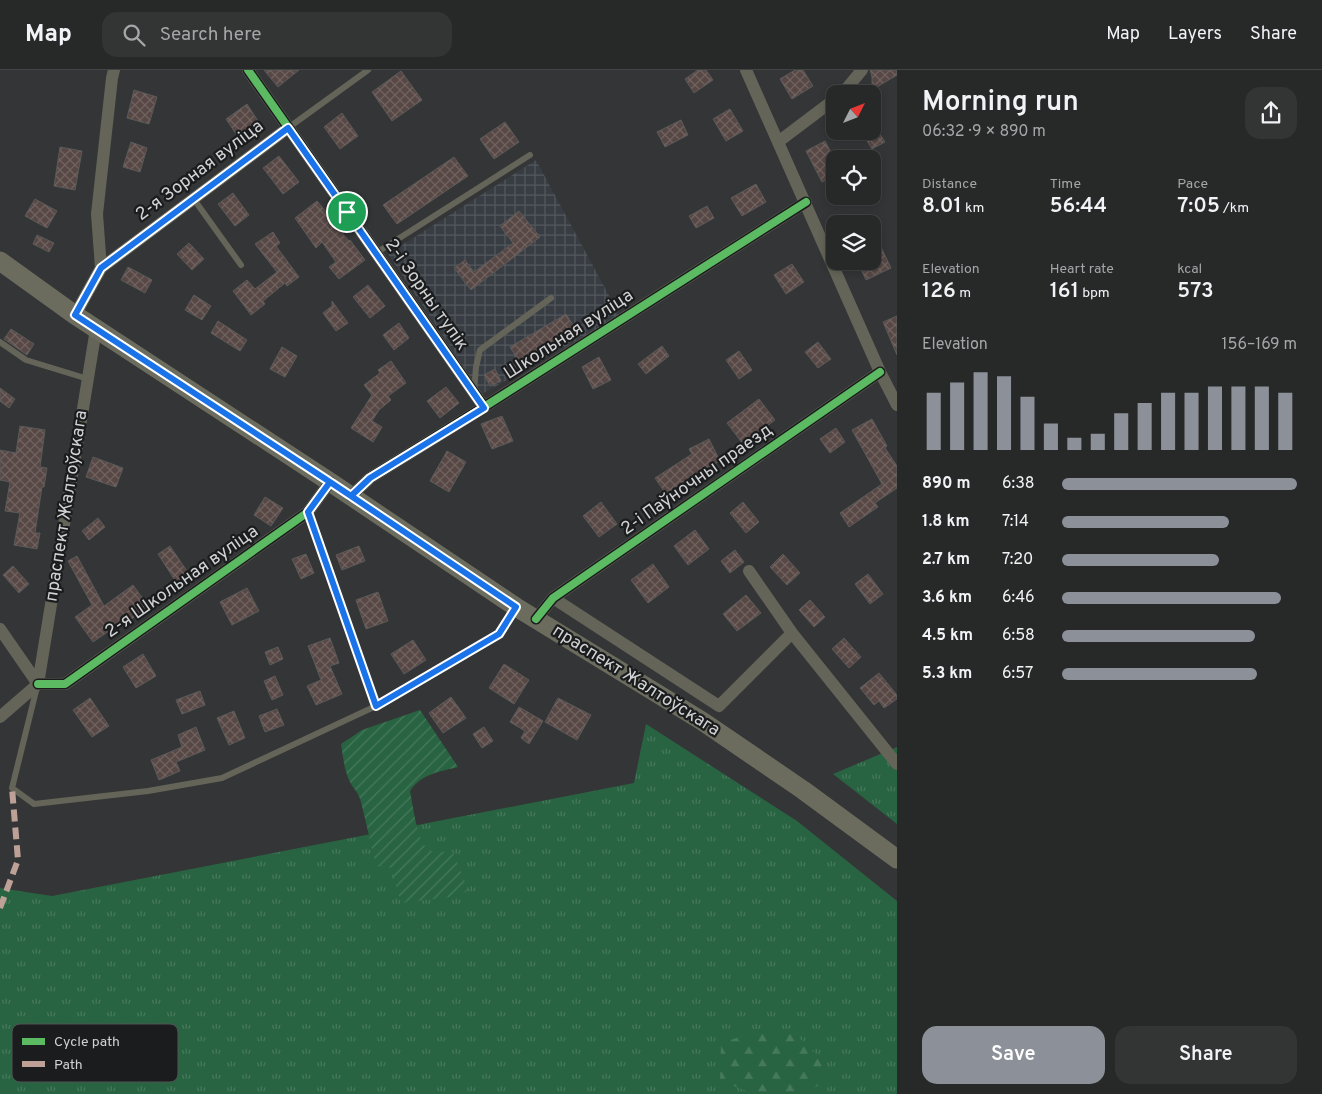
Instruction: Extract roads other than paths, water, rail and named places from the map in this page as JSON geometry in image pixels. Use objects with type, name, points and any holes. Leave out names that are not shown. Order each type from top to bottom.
[{"type":"main road","name":"праспект Жалтоўскага","points":[[0,261],[75,315],[330,482],[516,607],[702,721],[803,790],[897,859]]},
{"type":"street","points":[[101,268],[97,214],[114,70]]},
{"type":"street","name":"2-я Зорная вуліца","points":[[75,315],[101,268],[288,128],[248,70]]},
{"type":"street","points":[[746,70],[880,372],[897,406]]},
{"type":"street","points":[[850,85],[862,70]]},
{"type":"street","points":[[778,142],[826,106]]},
{"type":"street","name":"2-і Зорны тупік","points":[[288,128],[484,408]]},
{"type":"street","name":"Школьная вуліца","points":[[351,496],[370,478],[484,408],[806,202]]},
{"type":"street","name":"праспект Жалтоўскага","points":[[38,684],[96,329]]},
{"type":"street","name":"2-і Паўночны праезд","points":[[536,619],[553,598],[880,372]]},
{"type":"street","name":"2-я Школьная вуліца","points":[[38,684],[65,684],[308,512],[330,482]]},
{"type":"street","points":[[749,571],[792,633],[897,764]]},
{"type":"street","points":[[553,598],[719,706],[792,633]]},
{"type":"street","points":[[0,629],[38,684],[0,716]]},
{"type":"lane","points":[[288,128],[368,70]]},
{"type":"lane","points":[[376,253],[530,155]]},
{"type":"lane","points":[[193,198],[241,265]]},
{"type":"lane","points":[[474,393],[476,367],[480,350],[551,298]]},
{"type":"lane","points":[[0,342],[26,360],[88,379]]},
{"type":"lane","points":[[308,512],[376,706]]},
{"type":"lane","points":[[38,684],[12,788],[34,804],[148,791],[222,778],[376,706],[499,634],[516,607]]}]
